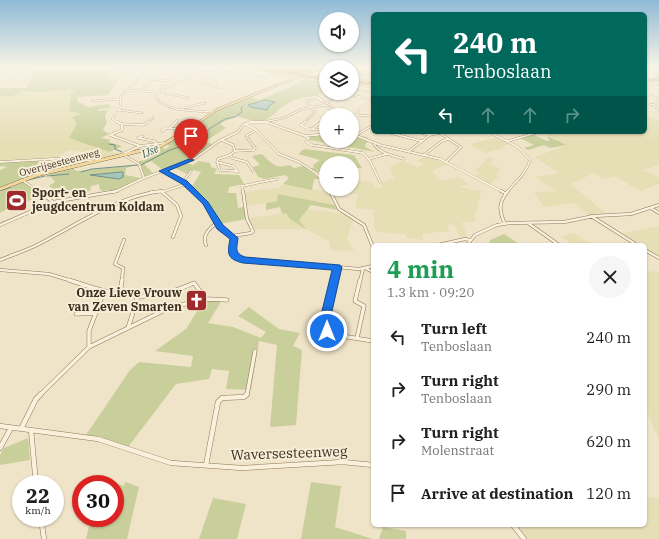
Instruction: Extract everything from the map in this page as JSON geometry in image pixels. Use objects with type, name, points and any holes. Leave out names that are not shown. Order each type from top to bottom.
[{"type":"main road","name":"Overijsesteenweg","points":[[0,189],[24,180],[92,161],[152,148],[166,143],[212,112],[259,92]]},
{"type":"street","points":[[92,101],[97,102],[119,99],[125,92]]},
{"type":"street","points":[[157,92],[155,97],[157,101],[181,109],[212,112]]},
{"type":"street","points":[[158,92],[189,98]]},
{"type":"street","points":[[647,93],[659,101],[653,105]]},
{"type":"street","points":[[359,97],[371,100]]},
{"type":"street","points":[[319,130],[312,129],[301,125],[314,112],[306,101],[319,98],[330,108]]},
{"type":"street","points":[[119,99],[121,106],[120,110],[112,120],[122,124],[143,125],[153,118]]},
{"type":"street","points":[[266,122],[284,118],[298,110],[325,104],[332,100]]},
{"type":"street","points":[[341,108],[354,100]]},
{"type":"street","points":[[359,109],[371,102]]},
{"type":"street","points":[[181,109],[205,103]]},
{"type":"street","points":[[647,104],[653,105],[659,110]]},
{"type":"street","points":[[120,110],[142,113]]},
{"type":"street","points":[[359,114],[371,116]]},
{"type":"street","points":[[170,128],[177,120]]},
{"type":"street","points":[[0,225],[53,202],[110,194],[144,178],[194,159],[222,140],[238,132],[246,124],[254,121],[266,122],[310,138],[306,142],[308,144],[361,152],[368,159],[380,182]]},
{"type":"street","points":[[122,124],[121,131],[110,135],[140,146]]},
{"type":"street","points":[[246,124],[256,130],[279,154],[299,162],[319,177]]},
{"type":"street","points":[[312,129],[319,124]]},
{"type":"street","points":[[359,134],[369,127]]},
{"type":"street","points":[[163,131],[162,130],[164,128],[187,130]]},
{"type":"street","points":[[217,162],[218,159],[230,155],[235,151],[254,150],[255,148],[246,136],[256,130]]},
{"type":"street","points":[[394,134],[421,142]]},
{"type":"street","points":[[426,134],[430,135]]},
{"type":"street","points":[[409,151],[430,135],[434,134]]},
{"type":"street","points":[[440,134],[461,148],[446,162]]},
{"type":"street","points":[[493,134],[508,141],[526,155],[530,162],[522,178],[505,193],[500,205],[502,218],[505,224]]},
{"type":"street","points":[[508,141],[532,134]]},
{"type":"street","points":[[305,136],[319,135]]},
{"type":"street","points":[[359,135],[366,137],[387,154],[404,159]]},
{"type":"street","points":[[143,136],[138,138],[147,142],[154,141],[157,144]]},
{"type":"street","points":[[426,154],[442,141],[448,139]]},
{"type":"street","points":[[222,140],[233,145],[235,151]]},
{"type":"street","points":[[373,142],[426,154],[464,170],[488,186],[505,193]]},
{"type":"street","points":[[124,153],[140,146],[166,143]]},
{"type":"street","points":[[124,153],[139,164],[144,178]]},
{"type":"street","points":[[368,159],[387,154]]},
{"type":"street","points":[[230,155],[232,158],[246,161]]},
{"type":"street","points":[[245,157],[246,161],[253,170]]},
{"type":"street","points":[[0,162],[70,158],[92,161]]},
{"type":"street","points":[[217,162],[233,166],[237,172],[220,170],[217,162]]},
{"type":"street","points":[[162,171],[184,183],[206,203],[221,229],[232,236],[234,240],[232,253],[241,259],[364,269],[371,271]]},
{"type":"street","points":[[0,260],[35,246],[115,203],[144,193],[162,192],[184,183],[191,171]]},
{"type":"street","points":[[232,236],[251,233],[253,231],[247,218],[242,186],[277,179]]},
{"type":"street","points":[[24,180],[53,202]]},
{"type":"street","points":[[162,192],[177,205],[181,216],[174,237]]},
{"type":"street","points":[[332,196],[339,209],[364,225],[371,243]]},
{"type":"street","points":[[468,243],[481,232],[505,224],[564,222],[591,216],[631,214],[659,205]]},
{"type":"street","points":[[651,208],[659,213]]},
{"type":"street","points":[[591,216],[634,243]]},
{"type":"street","points":[[206,245],[204,237],[217,222]]},
{"type":"street","points":[[528,223],[556,243]]},
{"type":"street","points":[[447,243],[465,239],[470,240]]},
{"type":"street","points":[[120,295],[123,268],[115,264],[124,240]]},
{"type":"street","points":[[647,251],[659,258]]},
{"type":"street","points":[[320,341],[328,333],[327,311],[337,267]]},
{"type":"street","points":[[364,269],[371,267]]},
{"type":"street","points":[[357,338],[364,305],[355,301],[364,269]]},
{"type":"street","points":[[0,270],[49,274],[104,291],[136,297],[162,294],[194,283],[200,291],[199,301]]},
{"type":"street","points":[[89,346],[88,334],[104,291]]},
{"type":"street","points":[[128,328],[136,297]]},
{"type":"street","points":[[21,429],[36,399],[89,346],[171,307],[199,301],[227,300]]},
{"type":"street","points":[[76,314],[96,313]]},
{"type":"street","points":[[328,333],[371,341]]},
{"type":"street","points":[[206,465],[218,402],[222,398],[244,397],[247,395],[255,350]]},
{"type":"street","name":"Waversesteenweg","points":[[0,426],[98,439],[164,461],[257,468],[349,462],[371,465]]},
{"type":"street","points":[[0,448],[11,428]]},
{"type":"street","points":[[31,430],[35,475]]},
{"type":"street","points":[[42,527],[44,539]]},
{"type":"street","points":[[515,527],[524,539]]},
{"type":"shaded area","points":[[21,92],[74,92],[71,93],[82,113],[69,138],[119,154],[99,158],[83,152],[68,150],[55,159],[0,161],[0,96],[10,97]]},
{"type":"shaded area","points":[[647,115],[659,121],[659,165],[644,170],[659,178],[659,184],[640,191],[615,176],[603,179],[594,173],[570,184],[607,214],[590,216],[575,203],[543,207],[534,192],[557,191],[535,177],[559,173],[535,157],[567,145],[546,136],[551,134],[647,134]]},
{"type":"shaded area","points":[[499,137],[510,144],[502,146],[504,148],[485,153],[470,144]]},
{"type":"shaded area","points":[[426,156],[448,164],[432,171],[442,181],[459,177],[469,184],[459,187],[481,191],[476,213],[474,215],[476,222],[462,222],[467,236],[460,238],[455,225],[447,224],[449,232],[423,234],[423,240],[407,238],[405,234],[377,232],[374,226],[374,210],[355,208],[358,196],[359,196],[359,180],[372,182],[376,188],[382,187],[382,183],[394,178],[390,167],[402,161],[418,167],[424,164],[417,161]]},
{"type":"shaded area","points":[[489,157],[494,159],[489,164],[501,169],[495,174],[499,176],[489,185],[475,177],[480,173],[475,171]]},
{"type":"shaded area","points":[[283,184],[319,190],[319,196],[331,196],[334,205],[278,194],[277,201],[245,206],[244,192],[278,188]]},
{"type":"shaded area","points":[[307,209],[345,214],[361,223],[352,222],[347,239],[354,251],[330,250],[330,242],[306,229],[253,229],[248,218],[286,213],[305,228],[299,220]]},
{"type":"shaded area","points":[[659,226],[659,258],[647,250],[647,243],[635,243],[620,234]]},
{"type":"shaded area","points":[[574,233],[588,243],[570,243],[561,237]]},
{"type":"shaded area","points":[[659,271],[659,439],[647,412],[647,272]]},
{"type":"shaded area","points":[[647,497],[659,498],[659,539],[523,539],[514,527],[647,527]]},
{"type":"green space","points":[[0,92],[21,92],[10,97],[0,96]]},
{"type":"green space","points":[[110,92],[108,95],[78,97],[77,101],[88,107],[109,104],[110,107],[99,109],[97,111],[108,110],[105,116],[107,122],[103,130],[109,134],[101,138],[111,140],[108,142],[122,146],[110,152],[69,138],[77,123],[72,117],[82,114],[69,111],[71,93]]},
{"type":"green space","points":[[278,92],[319,92],[317,95],[290,102],[263,121],[237,116],[221,123],[221,125],[226,128],[204,142],[213,144],[198,156],[163,170],[151,161],[144,164],[153,173],[144,176],[141,165],[138,162],[154,155],[146,150],[160,147],[165,149],[170,146],[166,144],[177,139],[183,141],[194,140],[208,131],[209,128],[196,125],[215,111],[251,97],[259,100]]},
{"type":"green space","points":[[532,134],[547,141],[550,140],[547,138],[549,137],[567,145],[550,148],[544,145],[528,150],[524,148],[534,145],[520,138]]},
{"type":"green space","points":[[319,135],[319,142],[310,140],[310,138],[306,136]]},
{"type":"green space","points":[[359,135],[366,137],[370,141],[366,143],[365,147],[375,152],[353,148],[359,148]]},
{"type":"green space","points":[[304,149],[355,156],[319,156],[319,160],[298,154]]},
{"type":"green space","points":[[262,154],[277,166],[290,165],[294,168],[303,166],[319,179],[314,179],[312,190],[283,184],[289,178],[285,175],[265,179],[258,177],[253,167],[260,165],[252,156]]},
{"type":"green space","points":[[40,159],[37,165],[41,168],[39,173],[0,188],[0,170],[7,167],[0,166],[0,161]]},
{"type":"green space","points":[[199,161],[210,163],[211,167],[217,169],[214,174],[239,175],[244,184],[229,187],[228,193],[236,193],[238,208],[244,207],[246,219],[219,224],[208,204],[192,186],[201,172],[193,170],[187,174],[175,168],[187,163],[193,165]]},
{"type":"green space","points":[[319,161],[319,172],[317,173],[310,169],[314,167],[313,165]]},
{"type":"green space","points":[[137,165],[126,168],[125,175],[141,178],[111,193],[109,190],[100,190],[99,184],[91,186],[90,191],[83,192],[81,188],[59,193],[49,186],[55,182],[48,173],[72,167],[76,171]]},
{"type":"green space","name":"Sport- en jeugdcentrum Koldam","points":[[23,182],[43,195],[16,206],[14,205],[0,213],[0,192]]},
{"type":"green space","points":[[278,194],[334,205],[338,210],[311,205],[299,220],[306,229],[290,219],[286,213],[282,214],[280,207],[266,210],[266,203],[277,201]]},
{"type":"green space","points":[[504,234],[518,243],[489,243],[490,240]]},
{"type":"green space","points":[[222,300],[208,323],[233,327],[261,338],[266,332],[238,316],[249,307],[279,329],[300,333],[293,346],[302,350],[296,425],[270,427],[277,345],[259,341],[251,390],[226,389],[229,371],[212,369],[209,379],[176,384],[128,447],[98,436],[86,435],[130,370],[139,362],[191,367],[193,356],[155,351],[186,329],[201,305],[201,301]]},
{"type":"green space","points":[[28,438],[30,460],[0,465],[0,455],[4,448]]},
{"type":"green space","points":[[125,482],[139,487],[127,539],[86,539],[89,527],[124,527]]},
{"type":"green space","points":[[311,482],[341,486],[335,527],[373,539],[301,539]]},
{"type":"green space","points":[[213,498],[246,504],[237,539],[199,539]]},
{"type":"green space","points":[[383,527],[406,531],[406,539],[379,539]]},
{"type":"water","points":[[265,100],[275,102],[269,106],[267,110],[250,107],[248,105]]},
{"type":"water","points":[[123,172],[123,177],[119,179],[90,175]]},
{"type":"waterway","name":"IJse","points":[[141,165],[168,151],[194,141],[198,136],[225,119],[235,117],[242,112],[241,108],[243,106]]},
{"type":"waterway","points":[[109,144],[115,145],[115,149],[122,152]]},
{"type":"waterway","name":"IJse","points":[[81,172],[92,169],[138,165]]},
{"type":"waterway","name":"IJse","points":[[47,176],[69,174]]},
{"type":"waterway","name":"IJse","points":[[28,180],[45,176]]},
{"type":"waterway","name":"IJse","points":[[0,191],[11,187]]},
{"type":"place","name":"Sport- en jeugdcentrum Koldam","points":[[16,200]]},
{"type":"place","name":"Onze Lieve Vrouw van Zeven Smarten","points":[[197,300]]},
{"type":"route","points":[[191,160],[162,171],[172,175],[184,183],[206,203],[221,229],[234,238],[232,252],[235,257],[243,260],[337,267],[326,316],[327,331]]}]
